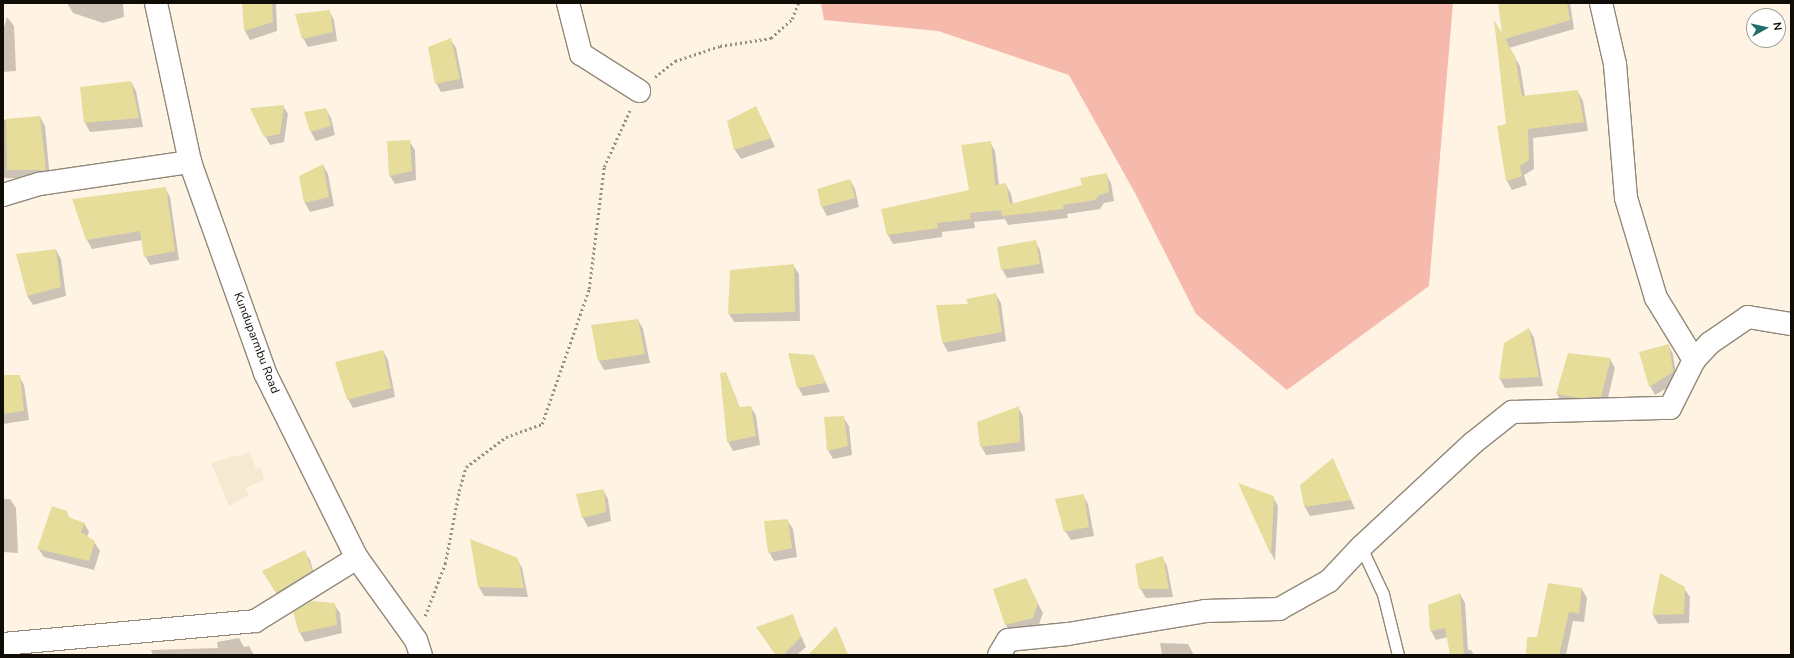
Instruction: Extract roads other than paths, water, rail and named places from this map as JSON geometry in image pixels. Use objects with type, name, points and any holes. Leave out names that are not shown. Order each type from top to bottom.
[{"type":"street","name":"Kunduparmbu Road","points":[[156,3],[190,162],[265,373],[357,558],[418,648]]},
{"type":"street","points":[[568,3],[581,54],[639,90]]},
{"type":"street","points":[[1601,3],[1615,64],[1626,198],[1656,298],[1694,360]]},
{"type":"street","points":[[3,195],[39,184],[190,162]]},
{"type":"street","points":[[999,655],[1008,640],[1068,634],[1205,611],[1279,609],[1329,581],[1362,547],[1473,442],[1512,412],[1670,408],[1694,360],[1710,343],[1748,317],[1791,324]]},
{"type":"street","points":[[3,644],[255,620],[357,558]]},
{"type":"lane","points":[[1362,547],[1383,594],[1398,655]]}]
